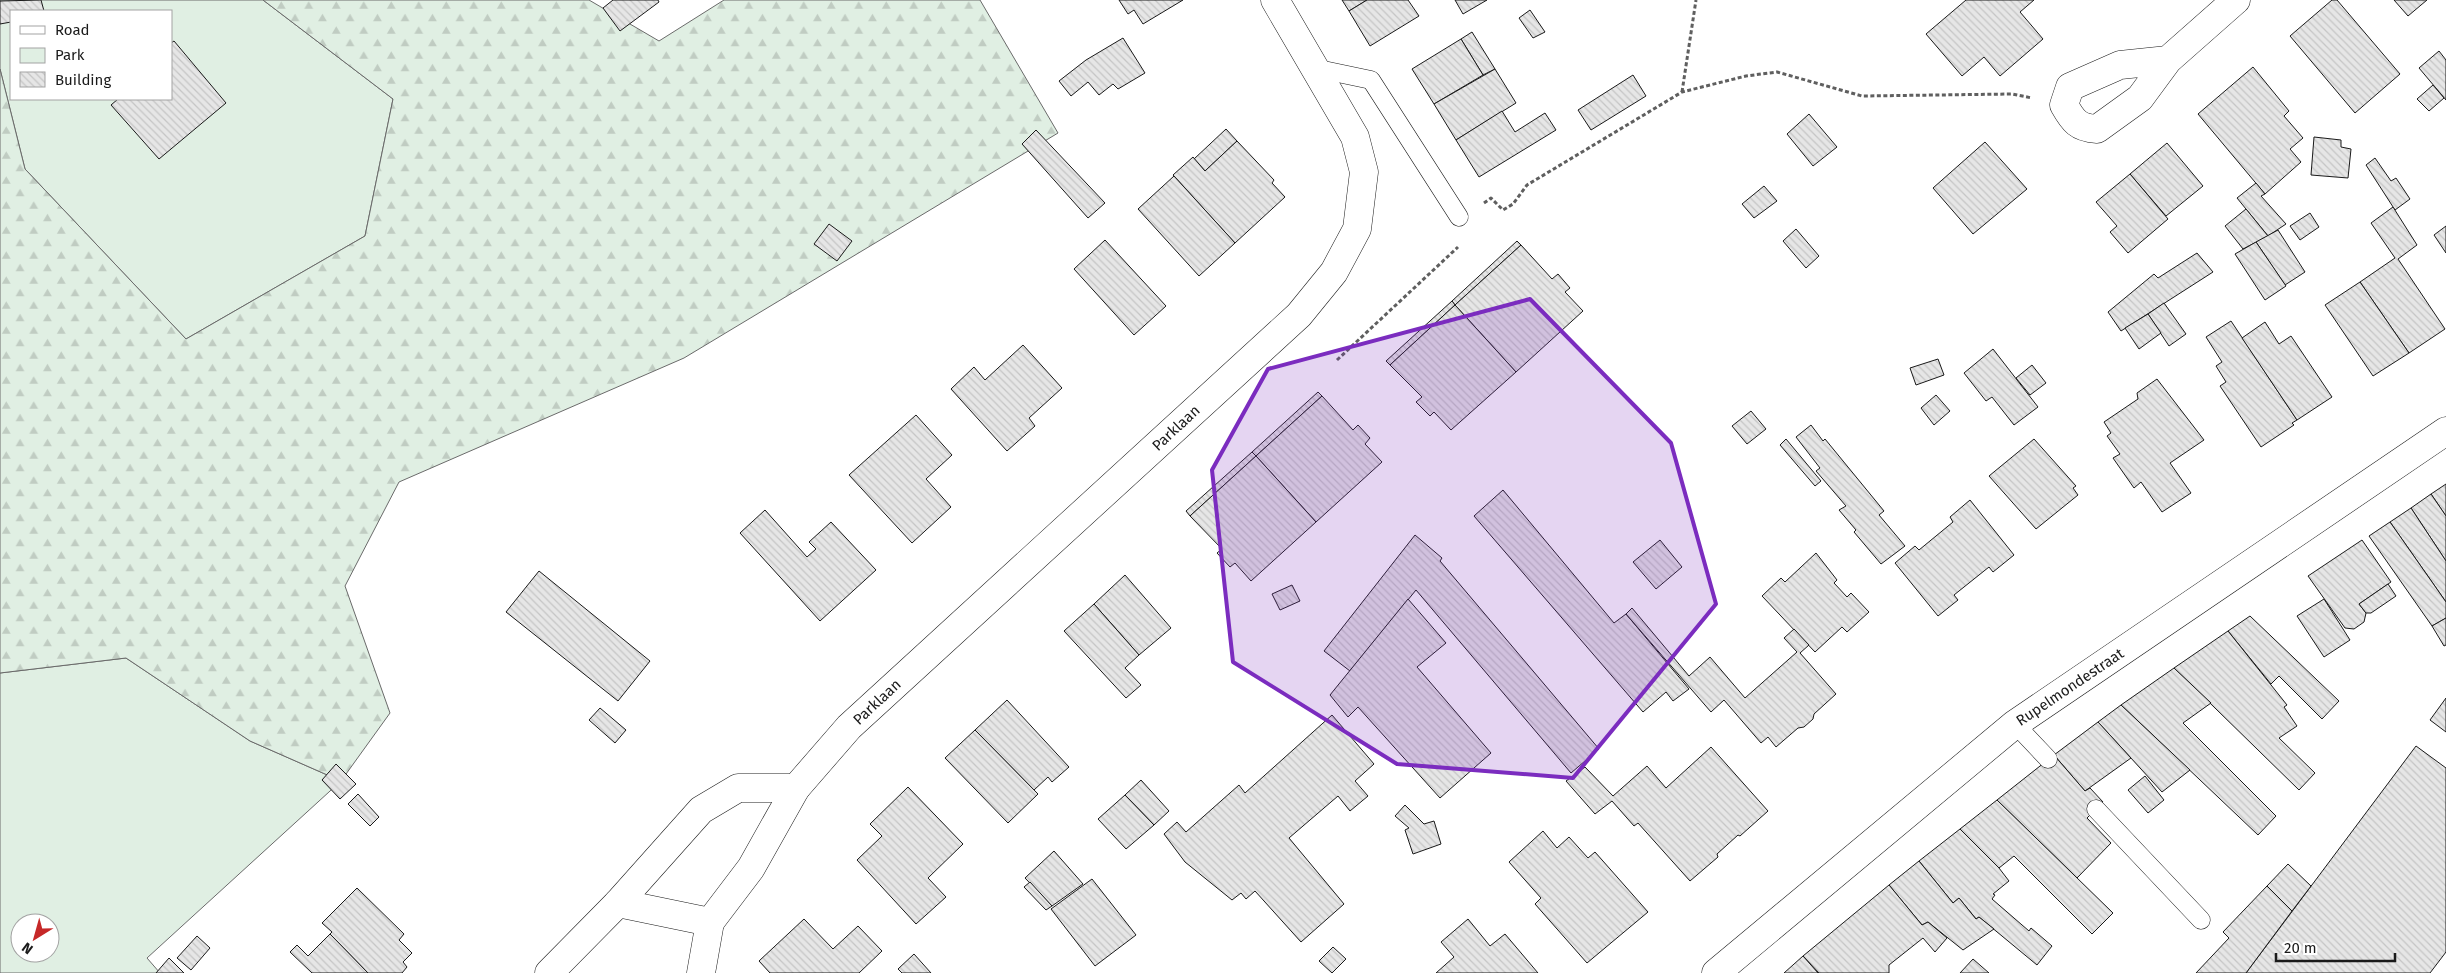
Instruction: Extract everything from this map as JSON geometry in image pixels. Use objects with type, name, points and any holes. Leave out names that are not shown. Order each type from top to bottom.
[{"type":"street","name":"Parklaan","points":[[701,973],[710,922],[751,868],[796,788],[849,727],[1299,315],[1334,272],[1357,229],[1364,172],[1355,137],[1275,0]]},
{"type":"street","points":[[2168,60],[2120,65],[2078,83],[2070,87],[2064,105],[2073,121],[2084,128],[2097,129],[2140,98],[2168,60],[2236,0]]},
{"type":"street","name":"Rupelmondestraat","points":[[1716,973],[2015,724],[2446,431]]},
{"type":"street","points":[[549,973],[618,903],[701,810],[738,788],[796,788]]},
{"type":"street","points":[[618,903],[710,922]]},
{"type":"lane","points":[[1314,68],[1371,80],[1459,217]]},
{"type":"lane","points":[[2015,724],[2048,760]]},
{"type":"lane","points":[[2096,809],[2202,920]]},
{"type":"path","points":[[1682,92],[1696,0]]},
{"type":"path","points":[[1337,360],[1468,238],[1459,217],[1491,198],[1503,210],[1513,204],[1527,185],[1682,92],[1746,76],[1777,72],[1862,96],[2012,94],[2064,105]]},
{"type":"highlighted area","points":[[1530,299],[1671,443],[1716,604],[1573,778],[1397,764],[1233,662],[1212,470],[1268,369]]},
{"type":"green space","points":[[0,0],[263,0],[393,99],[365,236],[186,339],[25,169],[0,69]]},
{"type":"green space","points":[[263,0],[589,0],[659,41],[724,0],[980,0],[1058,133],[684,358],[399,482],[345,586],[390,713],[341,781],[250,741],[126,658],[0,673],[0,69],[25,169],[186,339],[365,236],[393,99]]},
{"type":"green space","points":[[126,658],[250,741],[341,781],[147,958],[160,973],[0,973],[0,673]]},
{"type":"building","points":[[41,0],[44,10],[10,10],[10,22],[0,24],[0,1]]},
{"type":"building","points":[[613,0],[658,0],[659,2],[620,31],[603,8]]},
{"type":"building","points":[[1119,0],[1183,0],[1143,24],[1134,10],[1128,14]]},
{"type":"building","points":[[1342,0],[1367,0],[1349,11]]},
{"type":"building","points":[[1367,0],[1408,0],[1419,16],[1370,46],[1349,11]]},
{"type":"building","points":[[1455,0],[1487,0],[1463,14]]},
{"type":"building","points":[[1966,0],[2034,0],[2020,12],[2043,39],[2000,76],[1984,57],[1962,76],[1926,34]]},
{"type":"building","points":[[2332,0],[2337,0],[2400,74],[2355,113],[2290,36]]},
{"type":"building","points":[[2394,0],[2427,0],[2408,16]]},
{"type":"building","points":[[1530,10],[1545,32],[1533,38],[1519,18]]},
{"type":"building","points":[[1472,32],[1495,69],[1483,75],[1461,39]]},
{"type":"building","points":[[1123,38],[1145,73],[1118,89],[1113,84],[1099,95],[1088,82],[1071,96],[1059,81],[1086,60]]},
{"type":"building","points":[[1461,39],[1483,75],[1434,104],[1412,69]]},
{"type":"building","points":[[174,41],[226,103],[159,159],[111,105],[117,100],[172,100],[172,42]]},
{"type":"building","points":[[2439,51],[2446,60],[2446,100],[2419,68]]},
{"type":"building","points":[[2253,67],[2289,111],[2284,116],[2303,138],[2290,149],[2301,162],[2265,194],[2198,114]]},
{"type":"building","points":[[1495,69],[1516,103],[1456,140],[1434,104]]},
{"type":"building","points":[[1633,75],[1646,96],[1591,130],[1578,110]]},
{"type":"building","points":[[2433,85],[2444,98],[2429,111],[2417,99]]},
{"type":"building","points":[[1502,111],[1515,132],[1545,113],[1556,130],[1479,177],[1456,140]]},
{"type":"building","points":[[1809,114],[1837,147],[1813,166],[1787,134]]},
{"type":"building","points":[[1226,129],[1237,141],[1205,171],[1194,159]]},
{"type":"building","points":[[1036,130],[1105,203],[1088,218],[1022,144]]},
{"type":"building","points":[[2314,137],[2341,140],[2341,147],[2351,149],[2348,178],[2311,175]]},
{"type":"building","points":[[1237,141],[1274,180],[1272,183],[1285,197],[1235,243],[1173,175],[1193,157],[1205,171]]},
{"type":"building","points":[[1985,142],[2027,189],[1973,234],[1933,188]]},
{"type":"building","points":[[2167,143],[2203,186],[2166,216],[2130,174]]},
{"type":"building","points":[[2375,158],[2391,181],[2396,178],[2410,199],[2395,210],[2366,165]]},
{"type":"building","points":[[2130,174],[2168,219],[2128,253],[2110,232],[2117,226],[2096,202]]},
{"type":"building","points":[[1174,176],[1235,243],[1199,276],[1138,209]]},
{"type":"building","points":[[2256,183],[2265,194],[2261,196],[2286,224],[2268,236],[2237,198]]},
{"type":"building","points":[[1764,186],[1777,201],[1754,218],[1742,204]]},
{"type":"building","points":[[2393,207],[2417,245],[2398,259],[2445,329],[2409,353],[2360,282],[2395,258],[2371,223]]},
{"type":"building","points":[[2246,209],[2268,236],[2243,249],[2225,226]]},
{"type":"building","points":[[2310,213],[2319,227],[2300,240],[2290,226]]},
{"type":"building","points":[[829,224],[852,241],[837,261],[814,244]]},
{"type":"building","points":[[2446,226],[2446,253],[2434,235]]},
{"type":"building","points":[[1796,229],[1819,256],[1806,268],[1783,241]]},
{"type":"building","points":[[2278,230],[2305,272],[2285,285],[2256,242]]},
{"type":"building","points":[[1105,240],[1166,306],[1134,335],[1074,269]]},
{"type":"building","points":[[1517,241],[1521,245],[1455,305],[1452,301]]},
{"type":"building","points":[[2256,242],[2286,286],[2265,300],[2235,254]]},
{"type":"building","points":[[1521,245],[1552,279],[1558,274],[1570,288],[1565,292],[1583,311],[1516,372],[1455,305]]},
{"type":"building","points":[[2197,253],[2213,272],[2121,331],[2108,312],[2154,274],[2158,278]]},
{"type":"building","points":[[2360,282],[2409,353],[2373,376],[2325,305]]},
{"type":"building","points":[[1452,301],[1455,305],[1390,365],[1386,361]]},
{"type":"building","points":[[2164,303],[2186,334],[2169,346],[2148,314]]},
{"type":"building","points":[[1455,305],[1516,372],[1451,430],[1434,412],[1430,416],[1416,402],[1422,397],[1390,365]]},
{"type":"building","points":[[2148,314],[2161,333],[2139,349],[2125,328]]},
{"type":"building","points":[[2231,321],[2297,420],[2292,423],[2294,425],[2261,447],[2220,386],[2226,382],[2216,366],[2222,362],[2206,337]]},
{"type":"building","points":[[2265,322],[2279,344],[2291,336],[2332,397],[2297,420],[2242,338]]},
{"type":"building","points":[[1023,345],[1062,388],[1029,418],[1035,426],[1007,451],[951,389],[974,367],[985,380]]},
{"type":"building","points":[[1993,349],[2038,407],[2014,425],[1992,397],[1986,401],[1964,373]]},
{"type":"building","points":[[1938,359],[1944,375],[1916,385],[1910,368]]},
{"type":"building","points":[[2032,365],[2046,383],[2030,395],[2016,378]]},
{"type":"building","points":[[2157,379],[2204,440],[2170,463],[2191,493],[2162,512],[2141,482],[2134,488],[2113,458],[2120,454],[2107,436],[2111,433],[2104,422],[2138,399],[2137,393]]},
{"type":"building","points":[[1318,392],[1322,396],[1256,456],[1252,452]]},
{"type":"building","points":[[1936,395],[1950,411],[1934,425],[1921,408]]},
{"type":"building","points":[[1322,396],[1353,430],[1358,425],[1370,438],[1365,444],[1382,462],[1316,522],[1256,456]]},
{"type":"building","points":[[1751,411],[1766,429],[1747,444],[1732,426]]},
{"type":"building","points":[[916,415],[952,455],[926,479],[951,507],[912,543],[849,475]]},
{"type":"building","points":[[1811,425],[1823,441],[1825,439],[1884,511],[1879,515],[1905,546],[1881,564],[1854,532],[1856,530],[1839,510],[1846,506],[1816,471],[1820,468],[1796,437]]},
{"type":"building","points":[[1786,439],[1821,481],[1815,486],[1780,445]]},
{"type":"building","points":[[2034,439],[2076,486],[2073,488],[2078,495],[2036,529],[1989,476]]},
{"type":"building","points":[[1252,452],[1256,456],[1190,516],[1186,511]]},
{"type":"building","points":[[1256,456],[1316,522],[1251,581],[1235,563],[1230,567],[1217,553],[1222,549],[1190,516]]},
{"type":"building","points":[[2446,484],[2446,516],[2431,494]]},
{"type":"building","points":[[1503,490],[1614,623],[1626,614],[1689,689],[1673,701],[1666,692],[1643,712],[1474,516]]},
{"type":"building","points":[[2431,494],[2446,516],[2446,561],[2411,508]]},
{"type":"building","points":[[1970,500],[2014,555],[1993,572],[1989,567],[1954,595],[1958,600],[1938,616],[1895,563],[1915,546],[1919,550],[1953,522],[1950,517]]},
{"type":"building","points":[[2411,508],[2446,561],[2446,602],[2390,522]]},
{"type":"building","points":[[765,510],[807,557],[816,549],[809,542],[831,522],[876,570],[820,621],[740,533]]},
{"type":"building","points":[[2390,522],[2446,602],[2446,618],[2432,626],[2369,536]]},
{"type":"building","points":[[1415,535],[1442,558],[1440,561],[1599,749],[1571,773],[1416,590],[1350,671],[1324,651]]},
{"type":"building","points":[[1660,540],[1682,567],[1656,589],[1633,562]]},
{"type":"building","points":[[2362,540],[2391,582],[2359,604],[2366,613],[2364,622],[2354,629],[2345,628],[2308,576]]},
{"type":"building","points":[[1816,553],[1837,580],[1834,583],[1847,597],[1851,593],[1869,612],[1847,632],[1842,627],[1815,652],[1762,596],[1781,578],[1785,582]]},
{"type":"building","points":[[539,571],[650,661],[618,701],[506,612]]},
{"type":"building","points":[[1125,575],[1171,628],[1139,655],[1094,604]]},
{"type":"building","points":[[2388,584],[2396,596],[2371,613],[2366,613],[2359,604]]},
{"type":"building","points":[[1292,585],[1300,601],[1280,610],[1272,594]]},
{"type":"building","points":[[1408,599],[1446,643],[1417,667],[1491,753],[1440,798],[1358,707],[1348,717],[1330,695]]},
{"type":"building","points":[[2324,599],[2350,640],[2324,657],[2297,616]]},
{"type":"building","points":[[1094,604],[1139,655],[1125,668],[1141,685],[1126,698],[1064,631]]},
{"type":"building","points":[[1632,608],[1689,676],[1710,657],[1745,698],[1797,652],[1784,638],[1794,629],[1809,645],[1800,653],[1836,694],[1814,714],[1813,719],[1804,727],[1798,728],[1776,747],[1768,737],[1761,743],[1724,700],[1711,712],[1626,614]]},
{"type":"building","points":[[2250,616],[2339,701],[2322,719],[2279,676],[2271,684],[2228,631]]},
{"type":"building","points":[[2446,618],[2446,645],[2444,646],[2432,626]]},
{"type":"building","points":[[2228,631],[2287,705],[2284,707],[2297,726],[2279,738],[2315,773],[2299,790],[2174,668]]},
{"type":"building","points":[[2174,668],[2211,703],[2183,723],[2276,816],[2258,835],[2121,705]]},
{"type":"building","points":[[2446,698],[2446,732],[2430,720]]},
{"type":"building","points":[[1007,700],[1069,767],[1052,782],[1048,777],[1034,790],[975,730]]},
{"type":"building","points":[[2121,705],[2190,770],[2162,792],[2098,722]]},
{"type":"building","points":[[600,708],[626,730],[615,743],[589,720]]},
{"type":"building","points":[[1332,715],[1374,764],[1355,781],[1368,796],[1350,811],[1338,796],[1289,838],[1344,904],[1301,942],[1255,891],[1246,899],[1241,893],[1232,900],[1185,862],[1164,834],[1177,822],[1186,832],[1239,785],[1245,793]]},
{"type":"building","points":[[2098,722],[2131,758],[2085,791],[2054,755]]},
{"type":"building","points":[[975,730],[1038,794],[1008,823],[945,758]]},
{"type":"building","points":[[2416,746],[2446,768],[2446,952],[2430,973],[2246,973]]},
{"type":"building","points":[[1711,747],[1768,811],[1740,836],[1738,835],[1717,854],[1718,857],[1690,881],[1638,823],[1634,826],[1612,801],[1595,814],[1566,781],[1585,767],[1613,796],[1647,766],[1666,788]]},
{"type":"building","points":[[2054,755],[2085,791],[2090,788],[2103,802],[2087,818],[2111,843],[2077,878],[1997,800]]},
{"type":"building","points":[[336,764],[356,784],[340,799],[322,780]]},
{"type":"building","points":[[2145,776],[2164,800],[2148,813],[2128,790]]},
{"type":"building","points":[[1141,780],[1169,811],[1154,825],[1125,795]]},
{"type":"building","points":[[908,787],[963,844],[928,878],[946,897],[916,924],[857,860],[882,836],[870,824]]},
{"type":"building","points":[[358,794],[379,817],[370,826],[348,804]]},
{"type":"building","points":[[1125,795],[1154,825],[1126,849],[1098,819]]},
{"type":"building","points":[[1997,800],[2113,913],[2092,934],[2014,856],[1999,868],[1960,829]]},
{"type":"building","points":[[1405,805],[1424,824],[1434,821],[1441,844],[1413,854],[1405,830],[1409,828],[1395,816]]},
{"type":"building","points":[[1960,829],[1999,868],[2009,881],[1993,894],[1995,895],[1992,899],[2029,931],[2031,928],[2052,946],[2037,965],[1979,917],[1976,919],[1959,898],[1953,903],[1919,861]]},
{"type":"building","points":[[1543,831],[1557,848],[1569,837],[1588,858],[1595,852],[1648,912],[1587,963],[1535,904],[1541,898],[1509,862]]},
{"type":"building","points":[[1054,851],[1083,884],[1052,906],[1025,878]]},
{"type":"building","points":[[1919,861],[1953,903],[1959,898],[1976,919],[1979,917],[1994,929],[1963,950],[1928,922],[1922,925],[1889,885]]},
{"type":"building","points":[[2288,864],[2311,886],[2292,911],[2267,886]]},
{"type":"building","points":[[1092,879],[1136,935],[1095,966],[1051,909]]},
{"type":"building","points":[[1030,882],[1052,906],[1046,910],[1024,887]]},
{"type":"building","points":[[1889,885],[1922,925],[1928,922],[1947,938],[1935,952],[1923,938],[1889,965],[1889,973],[1819,973],[1803,956]]},
{"type":"building","points":[[2267,886],[2292,911],[2246,973],[2196,973],[2229,938],[2223,932]]},
{"type":"building","points":[[357,888],[404,934],[399,940],[412,953],[403,962],[407,967],[402,973],[368,973],[330,934],[332,932],[322,923]]},
{"type":"building","points":[[804,919],[833,949],[858,926],[882,951],[859,973],[770,973],[759,961]]},
{"type":"building","points":[[1468,919],[1490,946],[1505,934],[1538,973],[1436,973],[1454,957],[1441,942]]},
{"type":"building","points":[[330,934],[368,973],[312,973],[290,952],[297,945],[308,956]]},
{"type":"building","points":[[197,936],[210,948],[191,970],[177,958]]},
{"type":"building","points":[[1333,947],[1346,959],[1332,973],[1319,961]]},
{"type":"building","points":[[914,954],[931,973],[902,973],[898,969]]},
{"type":"building","points":[[1803,956],[1818,973],[1784,973]]},
{"type":"building","points":[[169,958],[184,973],[156,973]]},
{"type":"building","points":[[1973,959],[1989,973],[1960,973]]}]
